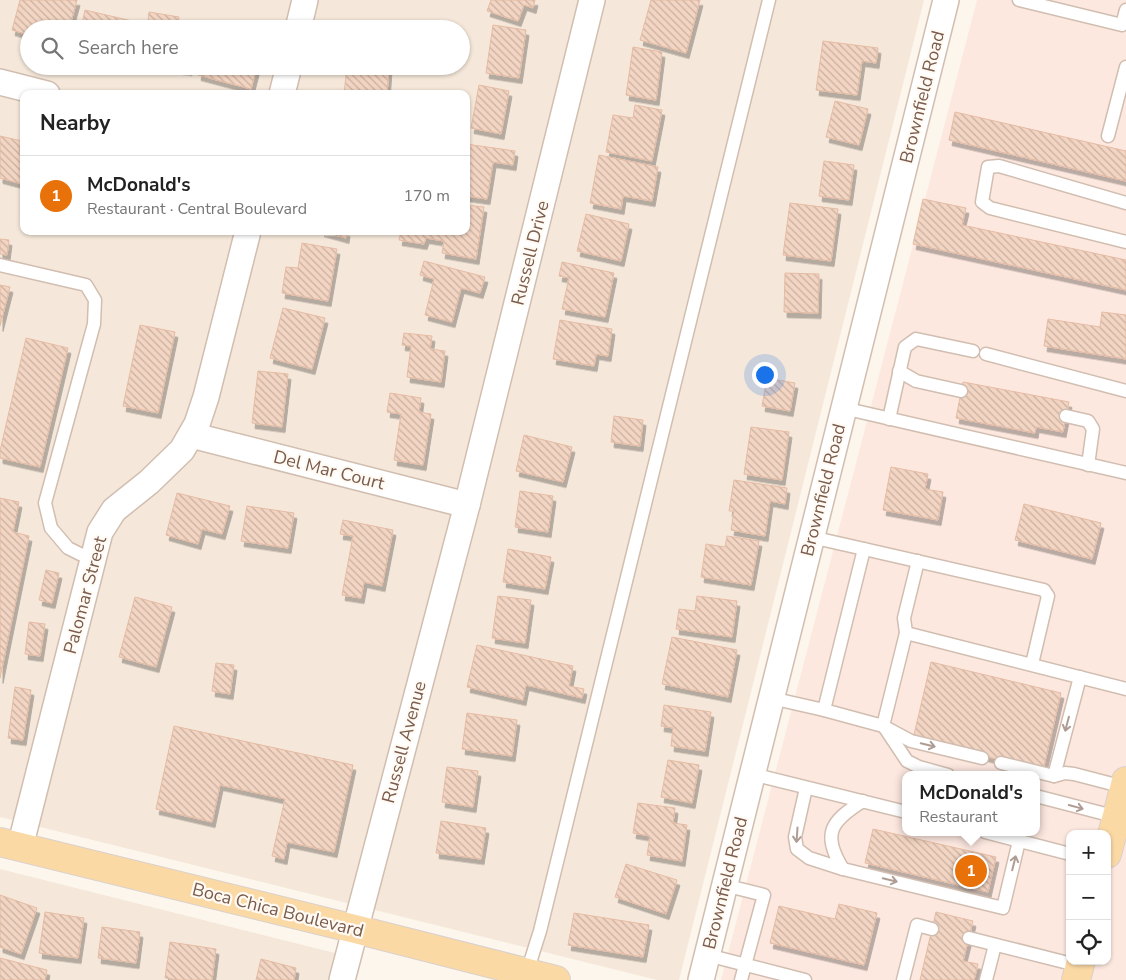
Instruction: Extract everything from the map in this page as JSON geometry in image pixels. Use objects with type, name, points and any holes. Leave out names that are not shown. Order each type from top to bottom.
[{"type":"main road","points":[[1115,838],[1125,784]]},
{"type":"main road","name":"Boca Chica Boulevard","points":[[10,845],[556,980]]},
{"type":"street","points":[[300,20],[305,0]]},
{"type":"street","name":"Russell Drive","points":[[467,505],[592,0]]},
{"type":"street","name":"Brownfield Road","points":[[701,980],[946,0]]},
{"type":"street","points":[[283,90],[287,75]]},
{"type":"street","points":[[0,82],[31,90]]},
{"type":"street","name":"Palomar Street","points":[[10,845],[32,805],[100,532],[114,510],[150,482],[182,450],[191,434],[206,397],[247,235]]},
{"type":"street","name":"Del Mar Court","points":[[191,434],[467,505]]},
{"type":"street","name":"Russell Avenue","points":[[342,980],[467,505]]},
{"type":"lane","points":[[527,972],[540,931],[769,0]]},
{"type":"lane","points":[[1019,0],[1122,26],[1126,10]]},
{"type":"lane","points":[[1108,136],[1126,67]]},
{"type":"lane","points":[[1126,203],[999,166],[988,167],[982,202],[990,208],[1126,242]]},
{"type":"lane","points":[[0,265],[86,285],[95,300],[94,324],[45,503],[50,528],[68,548],[92,560]]},
{"type":"lane","points":[[889,419],[905,347],[916,339],[980,353],[1126,391]]},
{"type":"lane","points":[[899,371],[916,381],[961,392]]},
{"type":"lane","points":[[843,408],[1126,473]]},
{"type":"lane","points":[[1066,416],[1088,421],[1093,429],[1088,464]]},
{"type":"lane","points":[[811,537],[1044,590],[1048,596],[1032,664]]},
{"type":"lane","points":[[824,710],[864,549]]},
{"type":"lane","points":[[918,561],[904,618],[906,633],[883,726],[906,761],[934,771]]},
{"type":"lane","points":[[906,633],[1126,689]]},
{"type":"lane","points":[[1054,776],[1080,677]]},
{"type":"lane","points":[[771,698],[883,726],[911,741],[982,758]]},
{"type":"lane","points":[[1001,763],[1034,771]]},
{"type":"lane","points":[[1040,773],[1054,776],[1065,773],[1074,774],[1125,784]]},
{"type":"lane","points":[[752,774],[902,811]]},
{"type":"lane","points":[[806,788],[795,837],[797,849],[809,858],[1003,908],[1019,841]]},
{"type":"lane","points":[[1040,798],[1115,838]]},
{"type":"lane","points":[[843,868],[835,856],[831,844],[832,831],[836,822],[845,812],[863,802]]},
{"type":"lane","points":[[1000,836],[1066,853]]},
{"type":"lane","points":[[724,885],[764,895],[741,980]]},
{"type":"lane","points":[[903,980],[917,925],[932,929]]},
{"type":"lane","points":[[968,938],[1079,969]]},
{"type":"lane","points":[[986,980],[995,945]]},
{"type":"lane","points":[[707,955],[805,980]]},
{"type":"shaded area","points":[[0,0],[924,0],[679,980],[657,980],[0,817]]},
{"type":"shaded area","points":[[977,0],[1126,0],[1126,980],[721,980]]},
{"type":"shaded area","points":[[0,869],[347,956],[342,980],[0,980]]},
{"type":"building","points":[[20,0],[77,0],[71,20],[20,20],[20,32],[12,30]]},
{"type":"building","points":[[491,0],[535,0],[533,8],[524,5],[518,21],[487,11]]},
{"type":"building","points":[[651,0],[700,0],[686,53],[640,40]]},
{"type":"building","points":[[85,10],[128,20],[83,20]]},
{"type":"building","points":[[149,12],[179,17],[179,20],[148,20]]},
{"type":"building","points":[[493,25],[526,30],[519,78],[486,73]]},
{"type":"building","points":[[823,41],[878,48],[876,63],[862,61],[857,95],[816,90]]},
{"type":"building","points":[[633,47],[662,52],[656,100],[626,95]]},
{"type":"building","points":[[198,75],[255,75],[251,89]]},
{"type":"building","points":[[346,75],[388,75],[387,90],[344,90]]},
{"type":"building","points":[[479,85],[509,91],[501,134],[471,128]]},
{"type":"building","points":[[835,101],[868,109],[859,145],[826,137]]},
{"type":"building","points":[[635,105],[662,110],[652,161],[606,152],[613,115],[633,118]]},
{"type":"building","points":[[955,112],[1126,151],[1126,181],[949,140]]},
{"type":"building","points":[[0,136],[20,141],[20,183],[0,178]]},
{"type":"building","points":[[470,145],[515,151],[513,165],[493,162],[487,199],[470,197]]},
{"type":"building","points":[[599,155],[658,167],[652,201],[623,196],[621,209],[590,203]]},
{"type":"building","points":[[824,161],[854,165],[849,200],[819,196]]},
{"type":"building","points":[[923,199],[966,208],[962,225],[1126,260],[1126,290],[913,244]]},
{"type":"building","points":[[790,203],[838,209],[831,261],[783,255]]},
{"type":"building","points":[[470,205],[484,207],[476,259],[442,253],[444,241],[426,238],[424,244],[399,240],[400,235],[470,235]]},
{"type":"building","points":[[586,214],[629,224],[621,261],[577,251]]},
{"type":"building","points":[[335,235],[346,235],[346,238]]},
{"type":"building","points":[[0,239],[9,240],[7,255],[0,254]]},
{"type":"building","points":[[302,243],[337,249],[328,301],[282,293],[286,267],[298,268]]},
{"type":"building","points":[[424,261],[485,277],[480,293],[461,288],[452,322],[425,315],[434,279],[420,275]]},
{"type":"building","points":[[562,262],[614,273],[605,317],[562,309],[569,278],[559,276]]},
{"type":"building","points":[[785,273],[819,274],[818,313],[784,312]]},
{"type":"building","points":[[0,285],[10,287],[0,326]]},
{"type":"building","points":[[283,308],[325,318],[312,369],[270,358]]},
{"type":"building","points":[[1102,312],[1126,315],[1126,359],[1044,346],[1048,319],[1100,327]]},
{"type":"building","points":[[560,320],[612,329],[608,356],[596,354],[594,366],[553,359]]},
{"type":"building","points":[[140,325],[175,332],[158,413],[123,406]]},
{"type":"building","points":[[404,333],[432,336],[430,349],[445,351],[441,382],[407,377],[411,346],[402,345]]},
{"type":"building","points":[[26,338],[68,348],[40,467],[0,458]]},
{"type":"building","points":[[258,371],[288,374],[282,427],[252,423]]},
{"type":"building","points":[[767,378],[795,383],[790,411],[762,406]]},
{"type":"building","points":[[963,382],[1069,402],[1063,432],[1036,427],[1035,433],[956,418]]},
{"type":"building","points":[[390,393],[421,398],[419,412],[431,414],[423,465],[394,460],[401,414],[387,412]]},
{"type":"building","points":[[614,416],[643,420],[640,446],[611,442]]},
{"type":"building","points":[[751,427],[789,432],[782,480],[744,474]]},
{"type":"building","points":[[524,435],[572,447],[563,482],[516,471]]},
{"type":"building","points":[[891,467],[928,474],[925,489],[943,492],[938,520],[883,510]]},
{"type":"building","points":[[734,480],[787,488],[785,504],[770,501],[765,536],[731,530],[734,511],[729,511]]},
{"type":"building","points":[[520,491],[553,496],[548,532],[515,527]]},
{"type":"building","points":[[177,493],[230,506],[222,534],[202,529],[198,544],[166,535]]},
{"type":"building","points":[[0,498],[19,502],[13,532],[29,536],[0,678]]},
{"type":"building","points":[[1024,504],[1101,523],[1092,559],[1015,540]]},
{"type":"building","points":[[247,506],[294,513],[288,548],[241,541]]},
{"type":"building","points":[[343,520],[393,530],[382,586],[364,582],[361,598],[342,595],[353,536],[340,534]]},
{"type":"building","points":[[727,536],[759,541],[751,585],[701,577],[706,544],[725,547]]},
{"type":"building","points":[[508,549],[551,557],[545,589],[503,582]]},
{"type":"building","points":[[46,570],[59,573],[52,603],[39,600]]},
{"type":"building","points":[[498,596],[531,600],[525,643],[492,638]]},
{"type":"building","points":[[697,596],[737,601],[732,637],[676,629],[679,609],[695,611]]},
{"type":"building","points":[[135,597],[172,607],[156,667],[119,657]]},
{"type":"building","points":[[29,622],[45,624],[40,656],[25,654]]},
{"type":"building","points":[[672,637],[737,650],[728,697],[662,684]]},
{"type":"building","points":[[477,645],[573,666],[569,686],[584,689],[582,698],[526,685],[523,700],[467,687]]},
{"type":"building","points":[[931,662],[1061,693],[1043,770],[913,739]]},
{"type":"building","points":[[216,663],[234,665],[230,694],[212,691]]},
{"type":"building","points":[[15,687],[31,690],[23,740],[8,738]]},
{"type":"building","points":[[664,705],[711,712],[705,751],[671,746],[673,728],[661,726]]},
{"type":"building","points":[[467,713],[517,720],[512,756],[462,749]]},
{"type":"building","points":[[174,726],[353,765],[334,852],[287,842],[284,859],[272,856],[285,799],[220,785],[212,822],[156,809]]},
{"type":"building","points":[[668,760],[699,765],[692,803],[661,797]]},
{"type":"building","points":[[447,767],[478,771],[473,807],[442,802]]},
{"type":"building","points":[[638,803],[675,808],[673,823],[687,825],[682,861],[647,855],[650,836],[633,833]]},
{"type":"building","points":[[441,821],[486,828],[481,859],[436,853]]},
{"type":"building","points":[[873,829],[996,857],[988,892],[865,863]]},
{"type":"building","points":[[626,864],[677,880],[666,914],[615,897]]},
{"type":"building","points":[[0,895],[37,908],[21,954],[0,947]]},
{"type":"building","points":[[839,904],[877,913],[864,965],[770,943],[779,906],[835,919]]},
{"type":"building","points":[[45,912],[84,918],[78,958],[39,953]]},
{"type":"building","points":[[936,912],[973,921],[963,961],[978,964],[974,980],[920,980]]},
{"type":"building","points":[[574,913],[649,925],[643,957],[568,945]]},
{"type":"building","points":[[102,927],[140,932],[136,963],[98,958]]},
{"type":"building","points":[[170,942],[216,949],[212,980],[165,978]]},
{"type":"building","points":[[0,958],[47,970],[45,980],[0,980]]},
{"type":"building","points":[[261,959],[296,968],[294,980],[256,980]]},
{"type":"place","name":"McDonald's","points":[[971,871]]}]
